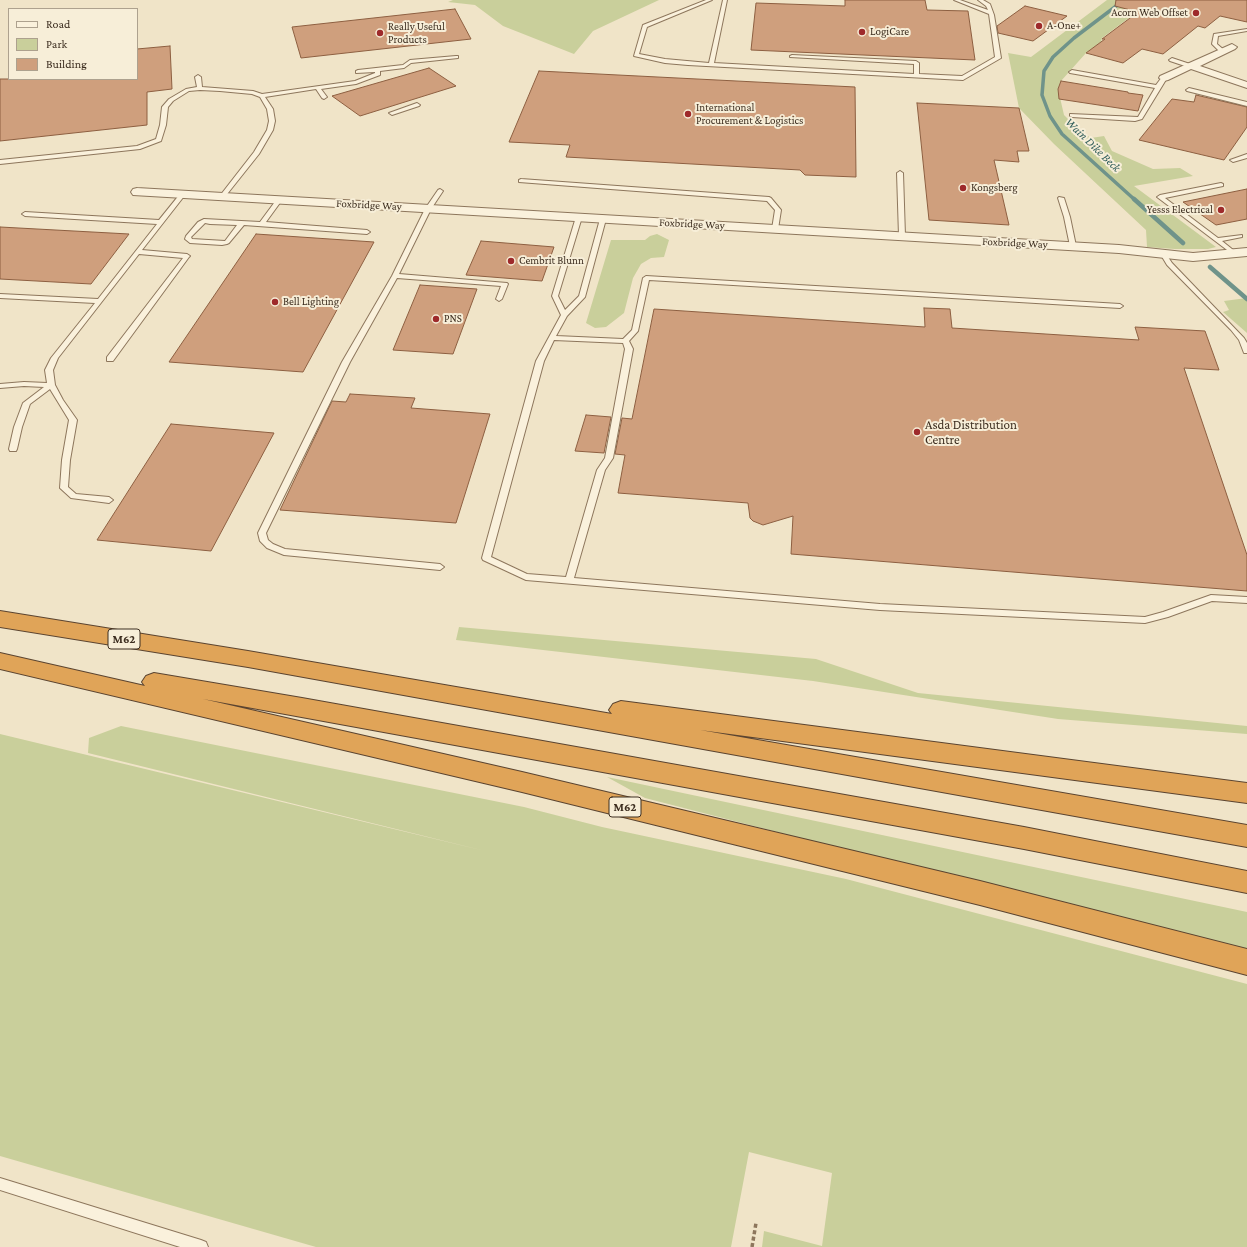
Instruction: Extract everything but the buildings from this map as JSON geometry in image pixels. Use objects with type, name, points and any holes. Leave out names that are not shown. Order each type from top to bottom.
[{"type":"highway","name":"M62","points":[[0,619],[248,659],[1054,800],[1247,836]]},
{"type":"highway","points":[[0,656],[302,707],[598,760],[1024,838],[1247,882]]},
{"type":"highway","name":"M62","points":[[248,659],[1247,793]]},
{"type":"highway","name":"M62","points":[[0,661],[522,782],[980,893],[1247,962]]},
{"type":"street","points":[[1164,78],[1232,47]]},
{"type":"street","points":[[1191,66],[1247,85]]},
{"type":"street","name":"Foxbridge Way","points":[[136,192],[1073,246],[1119,249],[1193,257],[1241,253]]},
{"type":"lane","points":[[710,0],[645,26],[636,54],[665,61],[963,78],[998,58],[991,13],[988,5],[980,0]]},
{"type":"lane","points":[[711,64],[725,0]]},
{"type":"lane","points":[[956,0],[991,13]]},
{"type":"lane","points":[[1222,51],[1214,44],[1214,38],[1216,35],[1247,30]]},
{"type":"lane","points":[[792,56],[916,63],[917,76]]},
{"type":"lane","points":[[358,72],[404,66],[410,62],[456,57]]},
{"type":"lane","points":[[1172,60],[1191,66]]},
{"type":"lane","points":[[0,162],[138,148],[159,140],[163,125],[164,107],[171,100],[188,90],[200,88],[241,91],[262,96],[356,82],[378,74],[378,70]]},
{"type":"lane","points":[[1072,72],[1158,87]]},
{"type":"lane","points":[[198,77],[200,88]]},
{"type":"lane","points":[[1072,115],[1135,119],[1140,118],[1164,78]]},
{"type":"lane","points":[[318,88],[324,98]]},
{"type":"lane","points":[[1189,90],[1247,104]]},
{"type":"lane","points":[[222,197],[257,153],[270,130],[272,121],[270,109],[262,96]]},
{"type":"lane","points":[[392,114],[417,105]]},
{"type":"lane","points":[[1233,160],[1247,156]]},
{"type":"lane","points":[[900,173],[902,236]]},
{"type":"lane","points":[[521,181],[770,199],[778,210],[775,229]]},
{"type":"lane","points":[[1220,185],[1160,197],[1218,240],[1241,253]]},
{"type":"lane","points":[[440,191],[428,209],[395,276],[337,381],[262,533],[264,540],[270,546],[284,552],[440,566]]},
{"type":"lane","points":[[109,500],[74,496],[64,488],[66,460],[73,420],[59,400],[51,385],[49,370],[55,358],[182,195]]},
{"type":"lane","points":[[1061,198],[1067,217],[1073,246]]},
{"type":"lane","points":[[262,224],[279,200]]},
{"type":"lane","points":[[25,214],[160,222]]},
{"type":"lane","points":[[564,315],[555,296],[579,217]]},
{"type":"lane","points":[[603,219],[582,298],[564,315],[540,361],[486,558],[526,577],[880,607],[1144,620],[1165,615],[1211,598],[1247,600]]},
{"type":"lane","points":[[242,223],[227,242],[190,241],[188,239],[200,223],[204,221],[262,224],[367,232]]},
{"type":"lane","points":[[1218,240],[1240,236]]},
{"type":"lane","points":[[110,360],[187,256],[137,252]]},
{"type":"lane","points":[[1164,255],[1169,264],[1242,339],[1247,351]]},
{"type":"lane","points":[[395,276],[505,284],[499,298]]},
{"type":"lane","points":[[552,338],[625,341],[635,331],[646,278],[1120,306]]},
{"type":"lane","points":[[0,296],[99,301]]},
{"type":"lane","points":[[569,581],[601,470],[610,458],[629,349],[625,341]]},
{"type":"lane","points":[[0,386],[24,384],[51,385]]},
{"type":"lane","points":[[13,449],[18,427],[27,403],[51,385]]},
{"type":"lane","points":[[0,1184],[201,1247]]},
{"type":"path","points":[[752,1247],[756,1223]]},
{"type":"green space","points":[[453,0],[659,0],[593,31],[574,54],[503,26],[475,5],[448,2]]},
{"type":"green space","points":[[1107,0],[1153,0],[1102,38],[1101,42],[1086,53],[1061,81],[1058,89],[1064,115],[1080,131],[1091,138],[1104,136],[1112,151],[1153,169],[1180,168],[1193,176],[1134,186],[1216,247],[1208,249],[1175,249],[1147,247],[1146,230],[1054,144],[1019,108],[1008,53],[1031,57]]},
{"type":"green space","points":[[657,234],[669,240],[664,257],[651,258],[641,264],[633,278],[624,313],[606,327],[595,328],[586,323],[611,240],[645,240],[650,236]]},
{"type":"green space","points":[[1247,298],[1247,333],[1223,312],[1229,310],[1224,301]]},
{"type":"green space","points":[[459,627],[816,659],[918,693],[1247,726],[1247,734],[1058,719],[813,681],[456,640]]},
{"type":"green space","points":[[121,726],[524,807],[602,827],[846,879],[1247,984],[1247,1247],[762,1247],[764,1231],[822,1246],[832,1173],[749,1152],[731,1247],[316,1247],[0,1156],[0,734],[485,851],[88,753],[89,738]]},
{"type":"green space","points":[[607,777],[1247,912],[1247,953],[645,798]]},
{"type":"waterway","name":"Wain Dike Beck","points":[[1124,0],[1074,38],[1053,57],[1044,71],[1042,95],[1050,116],[1062,134],[1135,200]]},
{"type":"waterway","name":"Wain Dike Beck","points":[[1134,199],[1183,243]]},
{"type":"waterway","name":"Wain Dike Beck","points":[[1210,267],[1247,299]]},
{"type":"place","name":"Acorn Web Offset","points":[[1196,13]]},
{"type":"place","name":"A-One+","points":[[1039,26]]},
{"type":"place","name":"LogiCare","points":[[862,32]]},
{"type":"place","name":"Really Useful Products","points":[[380,33]]},
{"type":"place","name":"International Procurement & Logistics","points":[[688,114]]},
{"type":"place","name":"Kongsberg","points":[[963,188]]},
{"type":"place","name":"Yesss Electrical","points":[[1221,210]]},
{"type":"place","name":"Cembrit Blunn","points":[[511,261]]},
{"type":"place","name":"Bell Lighting","points":[[275,302]]},
{"type":"place","name":"PNS","points":[[436,319]]},
{"type":"place","name":"Asda Distribution Centre","points":[[917,432]]}]
